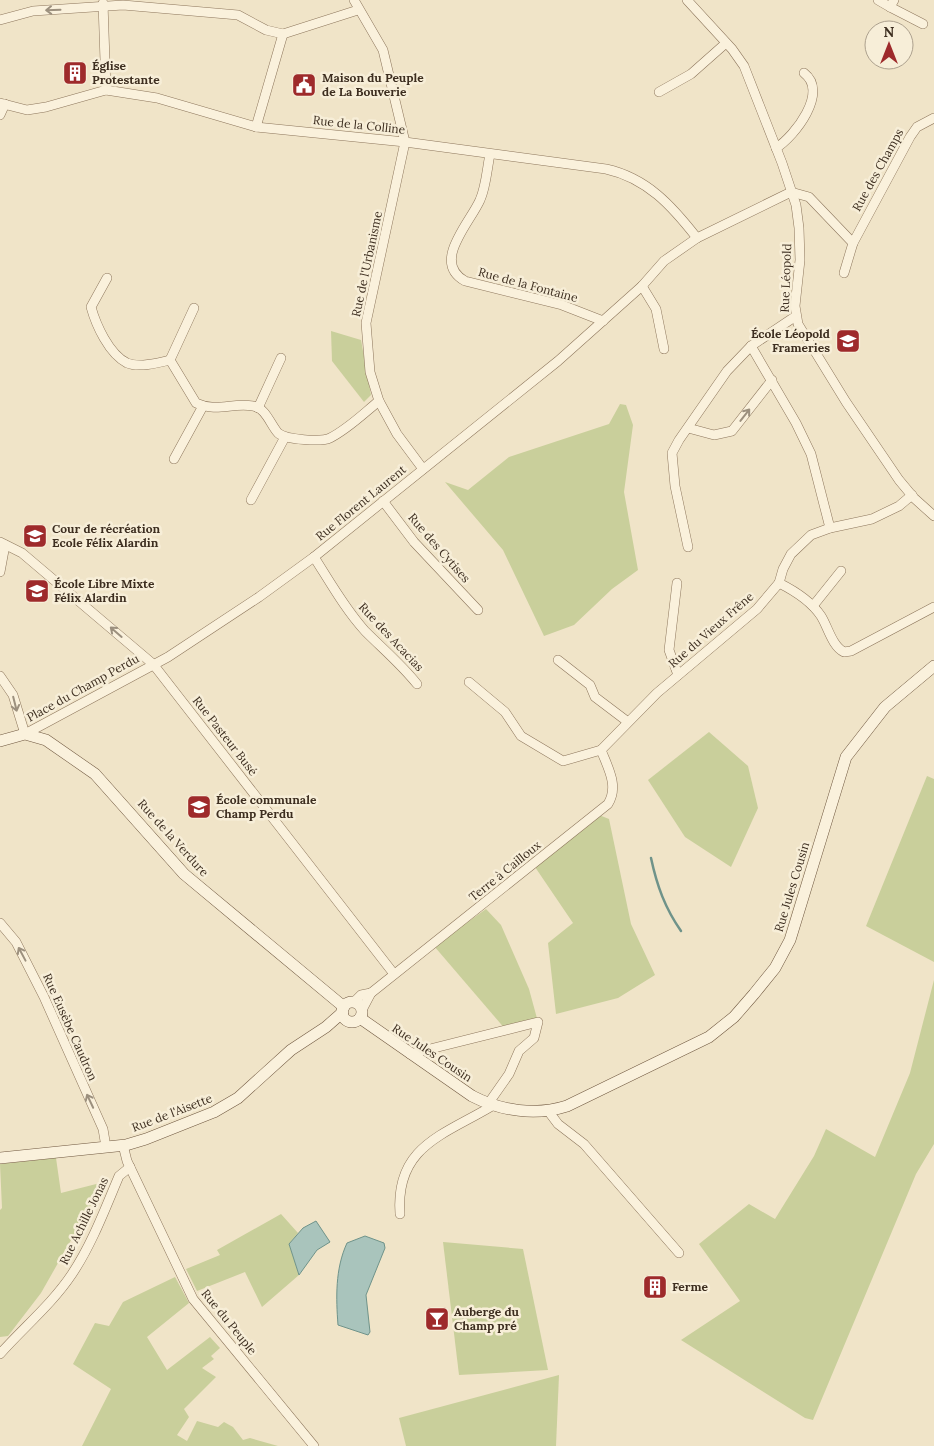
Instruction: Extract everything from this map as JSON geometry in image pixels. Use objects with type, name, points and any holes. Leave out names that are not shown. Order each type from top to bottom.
[{"type":"street","points":[[354,0],[358,10],[383,50],[405,142]]},
{"type":"street","name":"Rue Léopold","points":[[687,0],[726,43],[746,70],[776,148],[797,210],[799,231],[796,316],[801,329],[846,402],[912,496],[934,516]]},
{"type":"street","points":[[878,0],[892,3],[923,24]]},
{"type":"street","points":[[0,20],[33,11],[103,3],[238,15],[266,30],[283,34],[358,10]]},
{"type":"street","points":[[103,3],[106,90]]},
{"type":"street","points":[[256,127],[283,34]]},
{"type":"street","points":[[659,92],[692,74],[726,43]]},
{"type":"street","points":[[776,148],[797,130],[808,110],[813,85],[809,77],[804,73]]},
{"type":"street","name":"Rue de la Colline","points":[[2,104],[27,110],[46,108],[106,90],[157,98],[256,127],[405,142],[621,173],[658,193],[675,210],[697,238]]},
{"type":"street","points":[[0,115],[2,104]]},
{"type":"street","name":"Rue des Champs","points":[[844,274],[852,243],[910,137],[917,127],[934,118]]},
{"type":"street","name":"Rue de l'Urbanisme","points":[[405,142],[366,323],[370,372],[380,401],[397,434],[423,469]]},
{"type":"street","name":"Rue de la Fontaine","points":[[490,154],[481,200],[454,247],[452,268],[455,274],[465,281],[562,305],[603,321]]},
{"type":"street","points":[[603,321],[642,286],[664,261],[697,238],[791,192],[809,197],[852,243]]},
{"type":"street","points":[[107,278],[91,307],[95,322],[112,350],[132,364],[170,360]]},
{"type":"street","points":[[642,286],[656,309],[664,349]]},
{"type":"street","points":[[170,360],[194,308]]},
{"type":"street","points":[[688,547],[676,486],[672,453],[727,371],[751,346],[796,316]]},
{"type":"street","name":"Rue Florent Laurent","points":[[153,664],[259,597],[314,557],[603,321]]},
{"type":"street","points":[[751,346],[772,380],[811,454],[830,528]]},
{"type":"street","points":[[258,408],[281,358]]},
{"type":"street","points":[[170,360],[196,403],[212,408],[254,406],[264,412],[279,434],[292,439],[329,439],[380,401]]},
{"type":"street","points":[[688,428],[714,435],[732,431],[772,380]]},
{"type":"street","points":[[174,459],[203,406]]},
{"type":"street","points":[[251,500],[285,436]]},
{"type":"street","name":"Rue du Vieux Frêne","points":[[601,750],[678,675],[757,610],[779,583],[783,569],[800,544],[811,535],[830,528],[872,519],[899,506],[912,496]]},
{"type":"street","name":"Rue des Cytises","points":[[383,501],[414,542],[478,610]]},
{"type":"street","points":[[0,572],[3,543]]},
{"type":"street","name":"Rue Pasteur Busé","points":[[3,543],[22,553],[153,664],[394,974]]},
{"type":"street","name":"Rue des Acacias","points":[[314,557],[350,612],[366,631],[401,664],[417,684]]},
{"type":"street","points":[[813,606],[841,571]]},
{"type":"street","points":[[677,583],[669,650],[678,675]]},
{"type":"street","points":[[779,583],[796,592],[813,606],[842,651],[851,651],[934,607]]},
{"type":"street","points":[[558,660],[590,685],[595,697],[628,722]]},
{"type":"street","name":"Place du Champ Perdu","points":[[25,734],[153,664]]},
{"type":"street","name":"Rue Jules Cousin","points":[[352,1011],[410,1054],[472,1096],[490,1105],[549,1112],[567,1106],[709,1038],[734,1017],[754,994],[775,968],[790,940],[846,757],[885,707],[934,666]]},
{"type":"street","points":[[0,676],[13,695],[25,734],[0,741]]},
{"type":"street","points":[[469,682],[505,712],[521,736],[563,761],[601,750]]},
{"type":"street","name":"Rue de la Verdure","points":[[25,734],[46,740],[95,774],[184,874],[352,1011]]},
{"type":"street","name":"Terre à Cailloux","points":[[352,1011],[361,995],[371,994],[608,804],[613,796],[614,786],[601,750]]},
{"type":"street","name":"Rue Eusèbe Caudron","points":[[0,923],[16,942],[44,997],[102,1129],[106,1147]]},
{"type":"street","name":"Rue de l'Aisette","points":[[0,1158],[123,1145],[154,1136],[228,1105],[250,1089],[291,1050],[352,1011]]},
{"type":"street","points":[[400,1214],[398,1194],[405,1171],[419,1150],[490,1105],[509,1074],[519,1051],[534,1038],[538,1022],[410,1054]]},
{"type":"street","points":[[549,1112],[558,1124],[584,1144],[679,1253]]},
{"type":"street","name":"Rue du Peuple","points":[[123,1145],[130,1167],[193,1299],[314,1446]]},
{"type":"street","name":"Rue Achille Jonas","points":[[0,1354],[50,1302],[72,1274],[85,1253],[121,1173],[130,1167]]},
{"type":"green space","points":[[331,331],[361,340],[371,395],[364,402],[332,361]]},
{"type":"green space","points":[[620,404],[626,405],[633,425],[624,492],[638,570],[612,589],[574,625],[544,636],[503,550],[445,482],[468,490],[509,457],[609,424]]},
{"type":"green space","points":[[709,732],[748,766],[758,808],[731,867],[685,837],[648,780]]},
{"type":"green space","points":[[927,776],[934,779],[934,962],[866,926]]},
{"type":"green space","points":[[599,815],[609,819],[631,924],[655,975],[618,998],[556,1014],[548,943],[573,923],[535,867]]},
{"type":"green space","points":[[486,909],[501,925],[529,989],[538,1022],[506,1030],[434,946]]},
{"type":"green space","points":[[934,980],[934,1144],[916,1174],[813,1420],[805,1418],[681,1340],[740,1301],[699,1244],[749,1204],[775,1219],[814,1156],[826,1129],[875,1157],[910,1073]]},
{"type":"green space","points":[[56,1158],[61,1193],[104,1182],[41,1293],[8,1336],[0,1337],[0,1210],[2,1208],[0,1164]]},
{"type":"green space","points":[[281,1214],[298,1233],[289,1244],[299,1275],[262,1307],[245,1272],[197,1291],[186,1269],[220,1255],[217,1250]]},
{"type":"green space","points":[[443,1242],[523,1249],[548,1370],[459,1375]]},
{"type":"green space","points":[[175,1277],[189,1303],[147,1337],[167,1370],[210,1337],[220,1348],[211,1356],[214,1359],[202,1368],[216,1377],[184,1409],[189,1417],[177,1435],[187,1441],[197,1421],[218,1427],[224,1422],[233,1427],[243,1440],[250,1438],[278,1446],[82,1446],[111,1389],[73,1364],[95,1323],[109,1326],[123,1302]]},
{"type":"green space","points":[[559,1375],[556,1446],[406,1446],[399,1418]]},
{"type":"water","points":[[316,1221],[330,1242],[317,1250],[299,1275],[289,1244],[303,1228]]},
{"type":"water","points":[[365,1236],[384,1243],[385,1248],[366,1295],[370,1332],[368,1335],[338,1325],[337,1304],[338,1273],[347,1243]]},
{"type":"waterway","points":[[651,858],[662,896],[670,914],[681,931]]},
{"type":"place","name":"Église Protestante","points":[[75,73]]},
{"type":"place","name":"Maison du Peuple de La Bouverie","points":[[304,85]]},
{"type":"place","name":"École Léopold Frameries","points":[[848,341]]},
{"type":"place","name":"Cour de récréation Ecole Félix Alardin","points":[[35,536]]},
{"type":"place","name":"École Libre Mixte Félix Alardin","points":[[37,591]]},
{"type":"place","name":"École communale Champ Perdu","points":[[199,807]]},
{"type":"place","name":"Ferme","points":[[655,1287]]},
{"type":"place","name":"Auberge du Champ pré","points":[[437,1319]]}]
